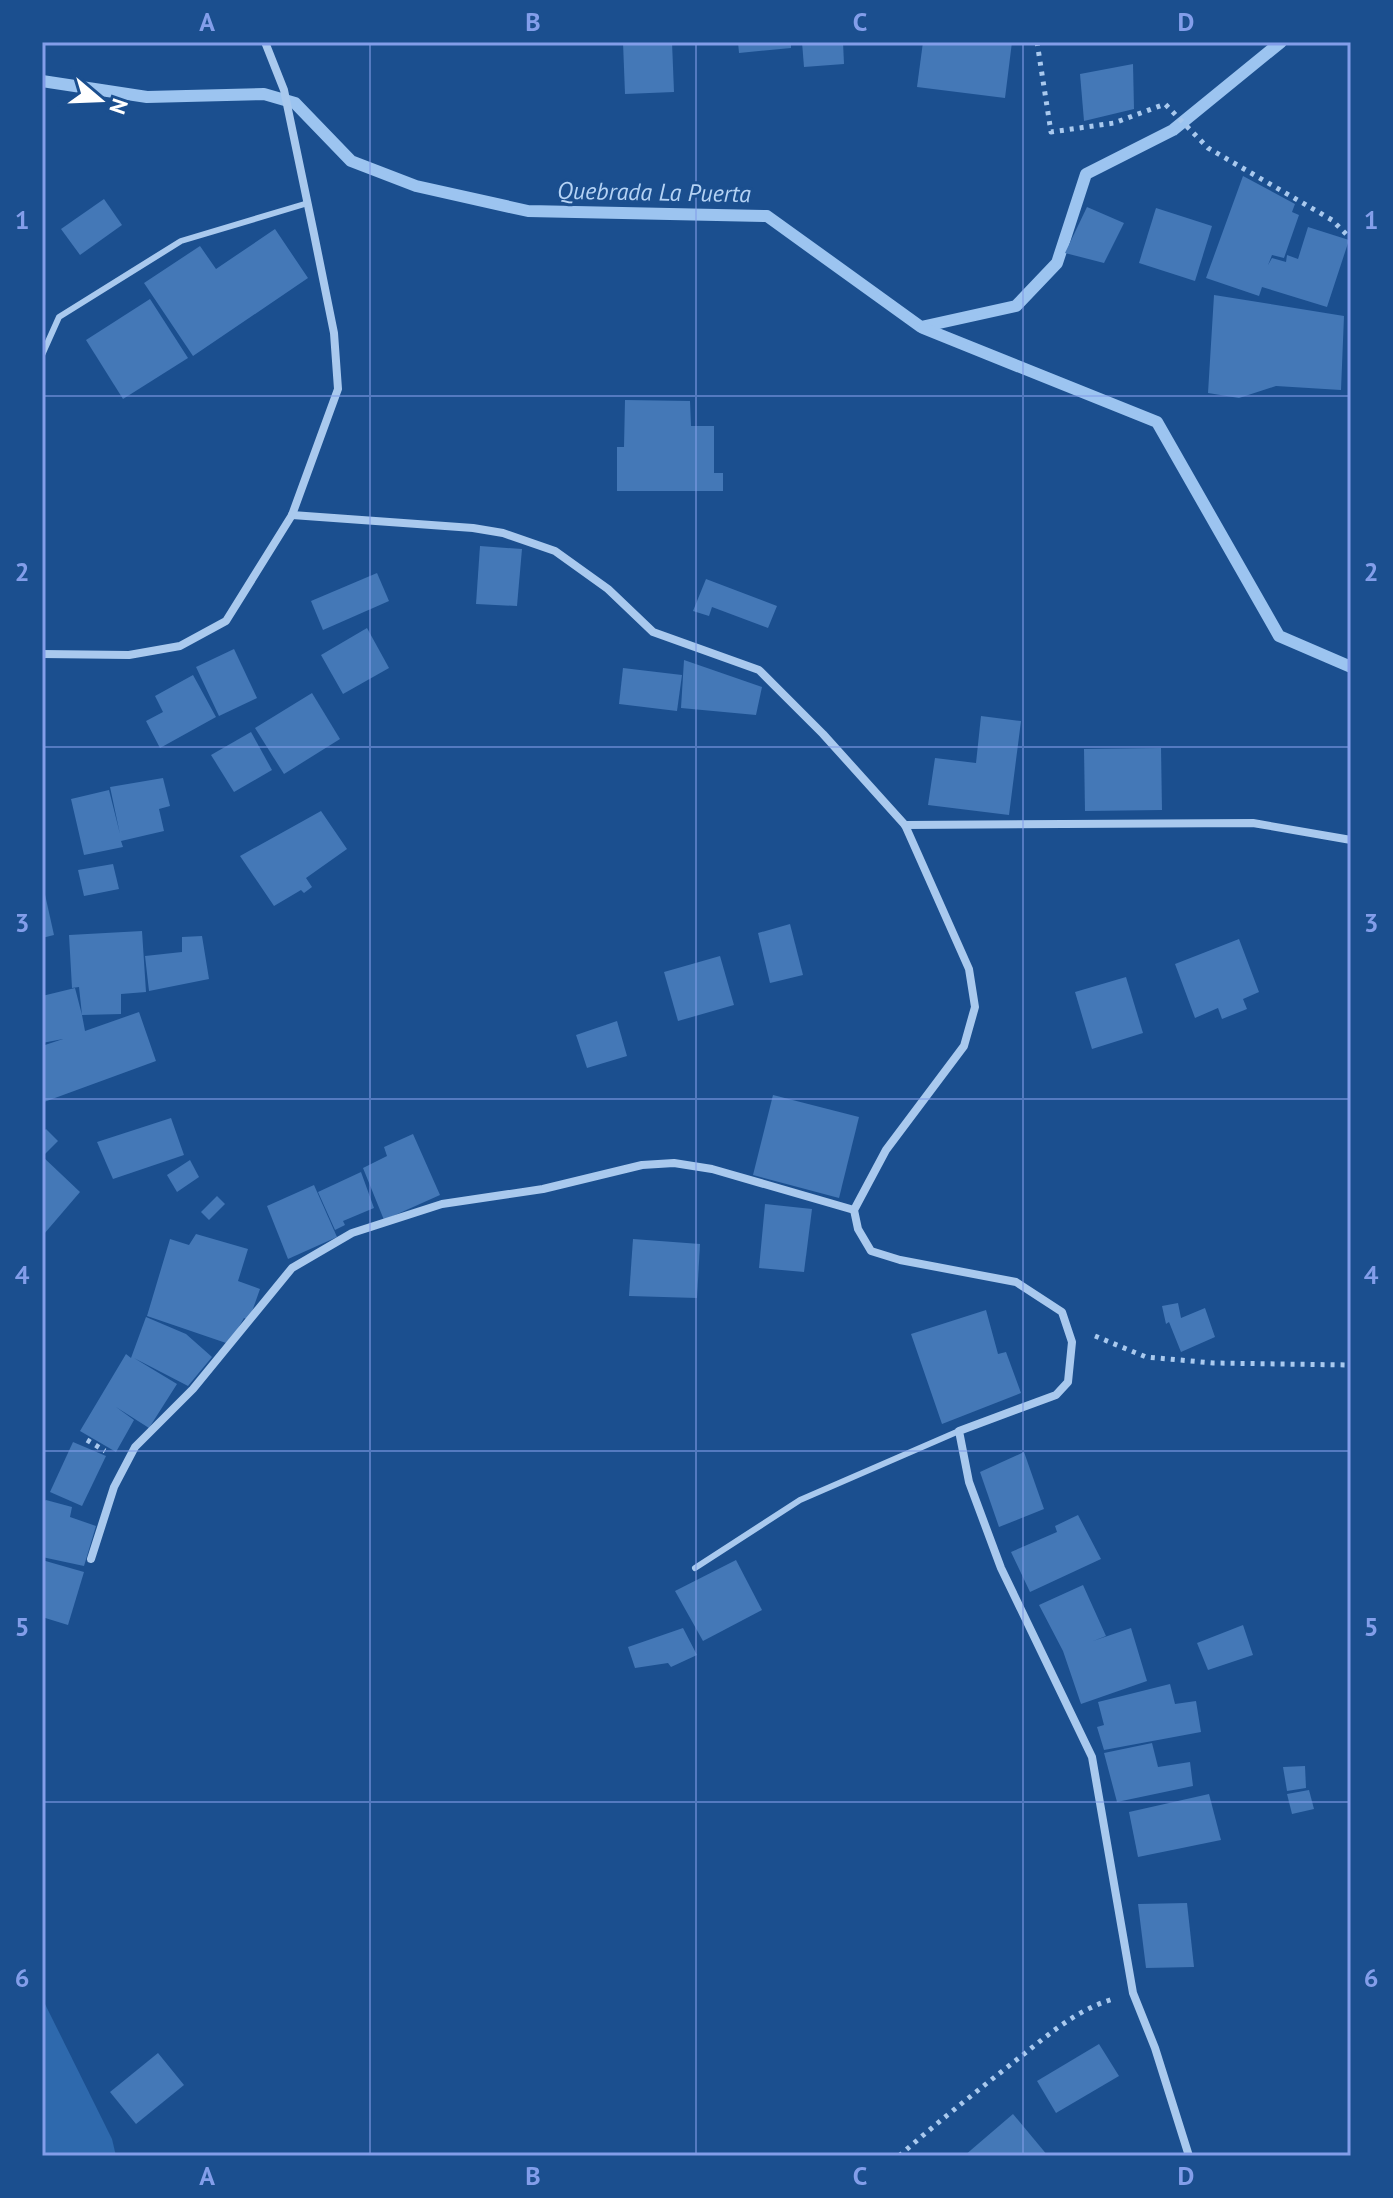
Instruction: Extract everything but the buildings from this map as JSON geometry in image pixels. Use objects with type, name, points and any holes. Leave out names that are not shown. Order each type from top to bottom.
[{"type":"street","points":[[42,654],[129,655],[180,646],[226,621],[292,515],[338,389],[334,333],[308,203],[284,90],[265,42]]},
{"type":"street","points":[[292,515],[488,530],[555,551],[608,589],[653,632],[759,670],[823,734],[905,825],[969,969],[975,1007],[964,1046],[886,1150],[854,1210],[858,1229],[871,1251],[900,1260],[1016,1282],[1062,1312],[1066,1323],[1072,1342],[1068,1382],[1056,1395],[959,1431],[969,1482],[1001,1568],[1092,1757],[1133,1993],[1155,2048],[1189,2156]]},
{"type":"street","points":[[905,825],[1253,823],[1351,840]]},
{"type":"street","points":[[91,1559],[114,1487],[135,1447],[193,1389],[292,1268],[352,1233],[442,1204],[543,1189],[642,1165],[674,1163],[712,1169],[854,1210]]},
{"type":"lane","points":[[42,355],[59,317],[181,241],[308,203]]},
{"type":"lane","points":[[695,1568],[800,1500],[959,1431]]},
{"type":"path","points":[[1037,42],[1051,132],[1114,123],[1165,104],[1208,148],[1332,220],[1351,239]]},
{"type":"path","points":[[1066,1323],[1146,1357],[1227,1364],[1350,1365]]},
{"type":"path","points":[[899,2156],[953,2108],[1064,2023],[1095,2005],[1133,1993]]},
{"type":"shaded area","points":[[42,1998],[112,2139],[116,2156],[42,2156]]},
{"type":"waterway","name":"Quebrada La Puerta","points":[[42,81],[147,97],[264,94],[295,103],[351,161],[416,186],[528,211],[767,216],[921,327],[1016,306],[1057,263],[1086,174],[1173,130],[1281,42]]},
{"type":"waterway","points":[[923,328],[1157,422],[1279,636],[1351,667]]}]
